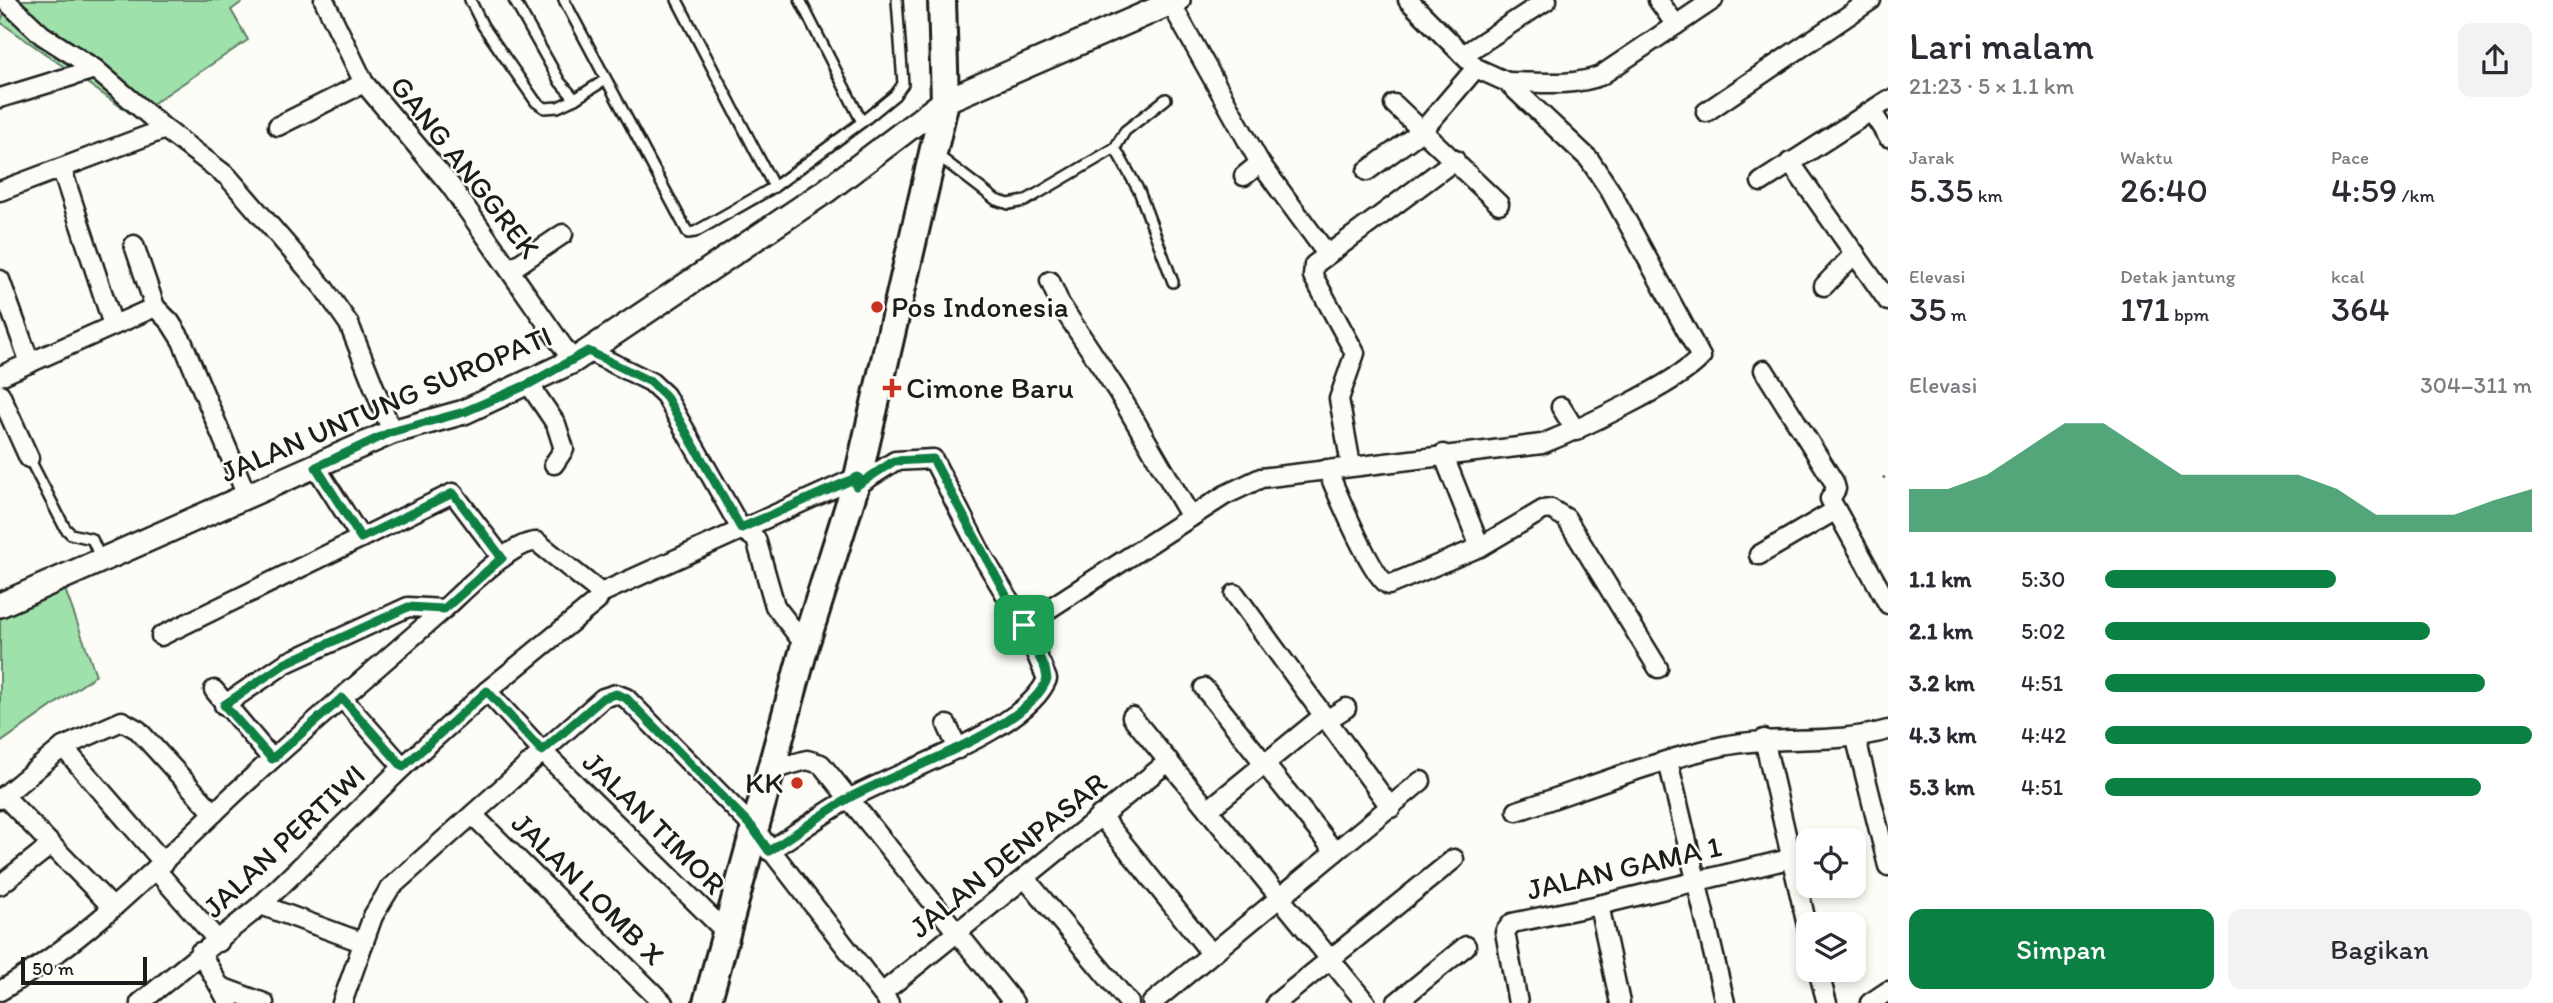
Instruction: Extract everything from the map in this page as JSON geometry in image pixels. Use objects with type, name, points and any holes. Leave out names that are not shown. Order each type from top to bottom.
[{"type":"main road","points":[[707,1003],[752,827],[771,770],[805,645],[857,481],[945,101],[942,0]]},
{"type":"street","points":[[5,0],[42,35],[94,69],[165,130],[228,177],[323,287],[349,324],[391,432]]},
{"type":"street","name":"GANG ANGGREK","points":[[324,0],[364,83],[450,185],[510,270],[581,356]]},
{"type":"street","points":[[1024,625],[1191,517],[1261,478],[1542,444],[1576,431],[1668,380],[1701,357],[1611,192],[1589,159],[1507,82],[1476,68],[1408,0]]},
{"type":"street","points":[[1463,55],[1547,0]]},
{"type":"street","points":[[1658,0],[1676,25]]},
{"type":"street","points":[[1507,82],[1584,82],[1600,76],[1713,0]]},
{"type":"street","points":[[1706,112],[1871,0]]},
{"type":"street","points":[[1172,2],[1261,163],[1327,254]]},
{"type":"street","name":"JALAN UNTUNG SUROPATI","points":[[0,605],[391,432],[464,412],[529,384],[581,356],[826,191],[945,101],[1172,2]]},
{"type":"street","points":[[1367,171],[1423,130],[1476,68]]},
{"type":"street","points":[[0,98],[94,69]]},
{"type":"street","points":[[278,126],[364,83]]},
{"type":"street","points":[[1761,182],[1888,100]]},
{"type":"street","points":[[1394,104],[1499,204]]},
{"type":"street","points":[[1872,112],[1888,137]]},
{"type":"street","points":[[0,191],[165,130]]},
{"type":"street","points":[[1351,465],[1339,399],[1355,353],[1313,276],[1314,265],[1455,160]]},
{"type":"street","points":[[1790,162],[1888,301]]},
{"type":"street","points":[[1244,176],[1261,163]]},
{"type":"street","points":[[62,170],[113,325]]},
{"type":"street","points":[[510,270],[563,234]]},
{"type":"street","points":[[134,245],[155,307],[170,321],[182,341],[247,496]]},
{"type":"street","points":[[1824,286],[1854,253]]},
{"type":"street","points":[[0,280],[30,363]]},
{"type":"street","points":[[1050,281],[1060,304],[1118,392],[1191,517]]},
{"type":"street","points":[[0,376],[155,307]]},
{"type":"street","points":[[581,356],[651,382],[665,395],[741,528],[756,539],[775,606],[805,645]]},
{"type":"street","points":[[1764,370],[1834,482],[1836,489],[1830,499],[1888,604]]},
{"type":"street","points":[[529,384],[555,424],[564,449],[554,464]]},
{"type":"street","points":[[0,394],[29,458]]},
{"type":"street","points":[[1562,407],[1576,431]]},
{"type":"street","points":[[1443,454],[1480,547]]},
{"type":"street","points":[[0,991],[40,967],[113,908],[160,867],[272,759],[502,558],[529,541],[537,542],[601,593],[741,528],[857,481],[894,461],[933,459],[983,557],[1024,625],[1045,668],[1047,679],[1044,688],[1024,708],[958,749],[850,798],[769,851]]},
{"type":"street","points":[[316,467],[361,538]]},
{"type":"street","points":[[1326,469],[1364,549],[1386,584],[1405,580],[1480,547],[1535,513],[1551,509],[1558,512],[1566,519],[1658,668]]},
{"type":"street","points":[[161,636],[453,493],[502,558]]},
{"type":"street","points":[[1759,555],[1836,510]]},
{"type":"street","name":"JALAN PERTIWI","points":[[140,1003],[200,952],[219,942],[261,905],[403,767],[487,691],[597,601],[601,593]]},
{"type":"street","points":[[1235,594],[1391,808]]},
{"type":"street","points":[[272,759],[219,698],[286,663],[408,607],[444,609]]},
{"type":"street","points":[[1204,688],[1335,852]]},
{"type":"street","name":"JALAN TIMOR","points":[[487,691],[542,751],[726,932]]},
{"type":"street","points":[[342,1003],[379,901],[390,888],[603,698],[616,694],[626,698],[752,827],[886,998]]},
{"type":"street","points":[[342,698],[403,767]]},
{"type":"street","points":[[1208,810],[1264,763],[1324,719],[1346,708]]},
{"type":"street","points":[[1132,717],[1277,898],[1366,1003]]},
{"type":"street","points":[[113,908],[2,797],[63,747],[122,721],[138,730],[214,813]]},
{"type":"street","points":[[947,725],[958,749]]},
{"type":"street","points":[[1517,811],[1668,761],[1764,740],[1856,739],[1888,730]]},
{"type":"street","points":[[1856,739],[1882,815],[1888,866]]},
{"type":"street","points":[[1764,740],[1789,859],[1803,912]]},
{"type":"street","points":[[63,747],[219,942]]},
{"type":"street","points":[[771,770],[816,760],[850,798],[1014,1003]]},
{"type":"street","name":"JALAN DENPASAR","points":[[886,998],[958,932],[1169,761]]},
{"type":"street","points":[[1668,761],[1725,1003]]},
{"type":"street","points":[[1152,1003],[1277,898],[1391,808],[1420,781]]},
{"type":"street","name":"JALAN LOMB X","points":[[473,815],[663,1003]]},
{"type":"street","points":[[1100,816],[1211,953]]},
{"type":"street","points":[[0,885],[51,845]]},
{"type":"street","points":[[1276,1003],[1454,859]]},
{"type":"street","name":"JALAN GAMA 1","points":[[1518,1003],[1507,927],[1511,923],[1599,905],[1789,859]]},
{"type":"street","points":[[1025,878],[1129,1003]]},
{"type":"street","points":[[261,905],[364,943]]},
{"type":"street","points":[[1599,905],[1620,1003]]},
{"type":"street","points":[[1396,1003],[1466,946]]},
{"type":"street","points":[[200,952],[225,995],[264,1003]]},
{"type":"street","points":[[1821,982],[1827,1003]]},
{"type":"street","points":[[1870,1003],[1888,991]]},
{"type":"lane","points":[[470,0],[483,26],[536,102],[545,108],[558,107],[575,99],[604,80]]},
{"type":"lane","points":[[514,0],[560,82],[575,99]]},
{"type":"lane","points":[[564,0],[604,80],[688,233],[695,232],[774,187],[895,95],[904,84],[897,0]]},
{"type":"lane","points":[[677,0],[774,187]]},
{"type":"lane","points":[[800,0],[862,122]]},
{"type":"lane","points":[[934,152],[996,200],[1009,204],[1025,201],[1115,148],[1125,131],[1166,99]]},
{"type":"lane","points":[[1115,148],[1139,191],[1173,282]]},
{"type":"lane","points":[[29,458],[65,528],[71,534],[92,539],[102,562]]},
{"type":"path","points":[[1883,478],[1888,475]]},
{"type":"green space","points":[[10,0],[245,0],[231,10],[248,40],[134,116],[0,22]]},
{"type":"green space","points":[[65,589],[96,675],[0,743],[0,618]]},
{"type":"place","name":"Pos Indonesia","points":[[877,307]]},
{"type":"place","name":"Cimone Baru","points":[[892,388]]},
{"type":"place","name":"KK","points":[[797,783]]},
{"type":"route","points":[[588,351],[651,382],[665,395],[741,528],[858,477],[856,486],[894,461],[925,457],[933,459],[983,557],[1024,625],[1045,668],[1047,679],[1036,699],[958,749],[850,798],[769,851],[752,827],[626,698],[616,694],[603,698],[542,751],[487,691],[403,767],[342,698],[272,759],[224,705],[286,663],[408,607],[444,609],[502,558],[453,493],[361,538],[349,523],[316,467],[391,432],[464,412],[529,384],[588,351]]}]
